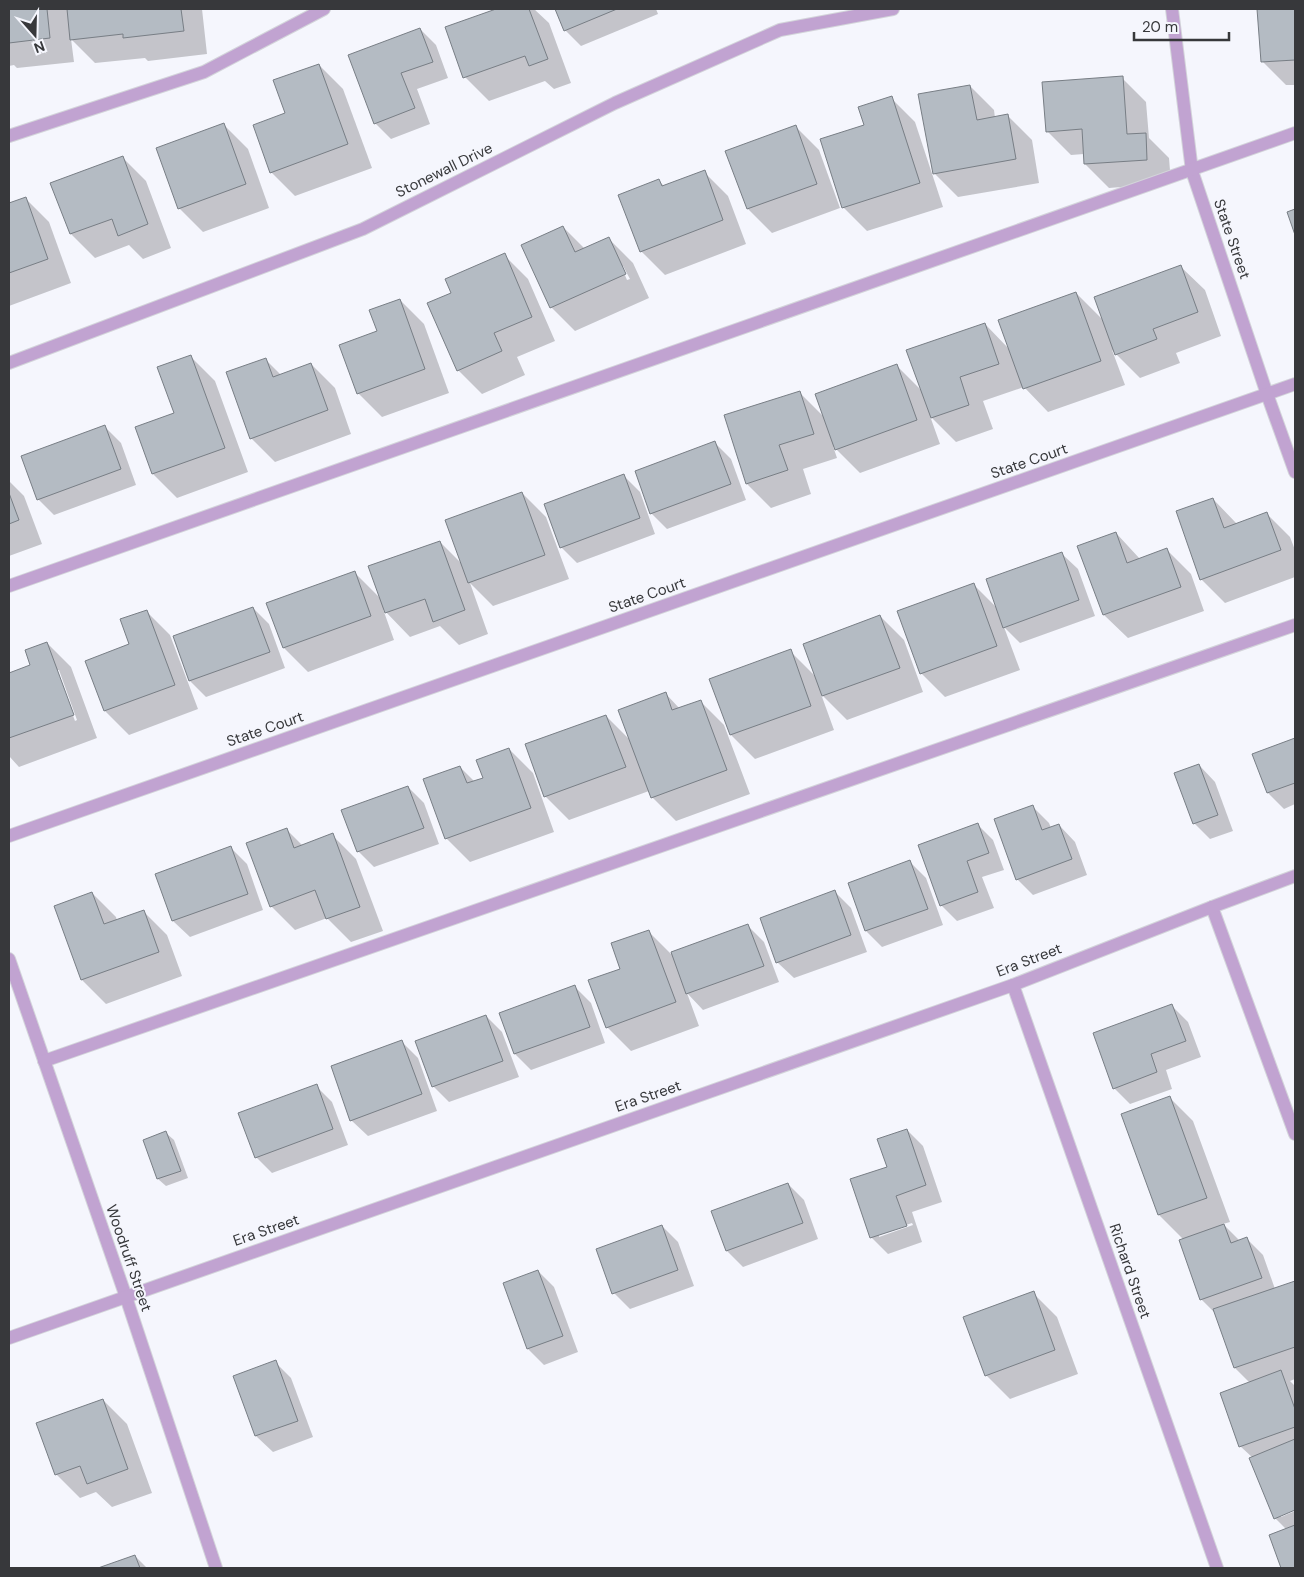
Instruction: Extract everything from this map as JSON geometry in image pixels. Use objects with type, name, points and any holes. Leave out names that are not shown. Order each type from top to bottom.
[{"type":"street","points":[[9,136],[204,72],[324,9]]},
{"type":"street","name":"Stonewall Drive","points":[[9,363],[363,229],[615,104],[780,30],[893,9]]},
{"type":"street","name":"State Street","points":[[1172,9],[1192,171],[1295,472]]},
{"type":"street","points":[[9,586],[1192,171],[1295,133]]},
{"type":"street","name":"State Court","points":[[9,836],[1295,384]]},
{"type":"street","points":[[44,1061],[1295,625]]},
{"type":"street","name":"Era Street","points":[[9,1338],[1013,985],[1212,906],[1295,876]]},
{"type":"street","points":[[1212,906],[1295,1134]]},
{"type":"street","name":"Woodruff Street","points":[[9,959],[126,1297],[216,1568]]},
{"type":"street","name":"Richard Street","points":[[1013,985],[1217,1568]]},
{"type":"building","points":[[9,9],[47,9],[50,38],[9,43]]},
{"type":"building","points":[[67,9],[181,9],[184,31],[123,38],[123,34],[70,40]]},
{"type":"building","points":[[496,9],[529,9],[548,59],[529,66],[525,56],[463,78],[445,27]]},
{"type":"building","points":[[555,9],[617,9],[564,31]]},
{"type":"building","points":[[1257,9],[1295,9],[1295,60],[1261,62]]},
{"type":"building","points":[[420,28],[433,62],[401,73],[415,108],[374,124],[348,55]]},
{"type":"building","points":[[319,64],[348,144],[270,173],[253,125],[285,113],[273,80]]},
{"type":"building","points":[[1123,76],[1127,134],[1146,133],[1147,160],[1084,164],[1082,129],[1046,132],[1042,82]]},
{"type":"building","points":[[970,85],[977,120],[1008,114],[1016,159],[933,174],[918,94]]},
{"type":"building","points":[[892,96],[920,183],[842,208],[820,139],[864,125],[858,107]]},
{"type":"building","points":[[224,123],[246,184],[178,209],[156,148]]},
{"type":"building","points":[[796,125],[817,184],[747,209],[725,151]]},
{"type":"building","points":[[123,156],[148,224],[118,236],[112,219],[70,234],[50,183]]},
{"type":"building","points":[[705,170],[723,220],[640,252],[618,195],[659,179],[662,186]]},
{"type":"building","points":[[26,197],[48,259],[9,273],[9,203]]},
{"type":"building","points":[[1295,209],[1295,235],[1287,212]]},
{"type":"building","points":[[563,226],[575,252],[609,237],[626,274],[550,308],[521,245]]},
{"type":"building","points":[[505,253],[532,317],[494,333],[502,351],[457,371],[427,303],[451,293],[445,279]]},
{"type":"building","points":[[1181,265],[1198,312],[1153,329],[1157,339],[1115,355],[1094,297]]},
{"type":"building","points":[[1076,292],[1101,361],[1023,389],[998,320]]},
{"type":"building","points":[[400,299],[425,369],[357,394],[339,345],[377,331],[369,310]]},
{"type":"building","points":[[985,323],[999,364],[960,377],[969,405],[931,418],[906,350]]},
{"type":"building","points":[[191,355],[225,448],[152,474],[135,427],[174,413],[157,367]]},
{"type":"building","points":[[266,358],[273,377],[311,363],[328,410],[250,439],[226,372]]},
{"type":"building","points":[[897,364],[917,420],[835,450],[815,394]]},
{"type":"building","points":[[800,391],[814,434],[779,445],[788,470],[746,484],[724,415]]},
{"type":"building","points":[[105,425],[121,469],[37,500],[21,456]]},
{"type":"building","points":[[715,441],[731,484],[650,514],[635,471]]},
{"type":"building","points":[[624,474],[640,518],[560,548],[544,504]]},
{"type":"building","points":[[522,492],[545,555],[468,583],[445,520]]},
{"type":"building","points":[[9,493],[19,520],[9,524]]},
{"type":"building","points":[[1213,498],[1224,528],[1267,512],[1281,550],[1200,580],[1176,511]]},
{"type":"building","points":[[1116,532],[1127,563],[1167,548],[1181,587],[1103,615],[1077,546]]},
{"type":"building","points":[[440,541],[465,610],[433,622],[425,599],[385,613],[368,566]]},
{"type":"building","points":[[1062,552],[1079,600],[1003,628],[986,579]]},
{"type":"building","points":[[355,571],[371,616],[283,648],[266,603]]},
{"type":"building","points":[[974,583],[997,646],[920,674],[897,611]]},
{"type":"building","points":[[253,607],[270,652],[189,681],[173,636]]},
{"type":"building","points":[[147,610],[175,685],[104,711],[85,661],[129,644],[120,619]]},
{"type":"building","points":[[880,615],[900,668],[822,696],[803,644]]},
{"type":"building","points":[[47,642],[74,715],[9,738],[9,673],[30,665],[25,650]]},
{"type":"building","points":[[791,649],[811,706],[730,735],[709,679]]},
{"type":"building","points":[[666,692],[672,710],[701,700],[727,770],[651,798],[618,710]]},
{"type":"building","points":[[606,715],[626,767],[544,797],[525,744]]},
{"type":"building","points":[[1295,738],[1295,783],[1267,793],[1252,754]]},
{"type":"building","points":[[509,748],[531,808],[445,839],[423,779],[460,766],[467,783],[483,778],[476,760]]},
{"type":"building","points":[[1199,764],[1218,815],[1193,824],[1174,773]]},
{"type":"building","points":[[408,786],[424,828],[357,852],[341,810]]},
{"type":"building","points":[[1033,805],[1042,830],[1059,824],[1072,859],[1016,880],[994,819]]},
{"type":"building","points":[[978,823],[989,853],[967,861],[978,892],[940,906],[918,845]]},
{"type":"building","points":[[287,828],[294,848],[333,833],[360,907],[326,919],[315,890],[270,907],[246,843]]},
{"type":"building","points":[[231,846],[248,894],[172,921],[155,874]]},
{"type":"building","points":[[910,860],[928,909],[865,931],[848,883]]},
{"type":"building","points":[[835,890],[851,935],[776,963],[760,918]]},
{"type":"building","points":[[92,892],[104,924],[144,910],[159,952],[81,980],[54,906]]},
{"type":"building","points":[[748,924],[764,966],[686,994],[671,952]]},
{"type":"building","points":[[649,930],[676,1002],[606,1028],[588,980],[620,969],[611,943]]},
{"type":"building","points":[[575,985],[590,1027],[514,1054],[499,1013]]},
{"type":"building","points":[[1172,1004],[1186,1041],[1151,1054],[1157,1072],[1113,1089],[1093,1033]]},
{"type":"building","points":[[486,1015],[503,1061],[432,1087],[415,1041]]},
{"type":"building","points":[[402,1040],[422,1094],[350,1121],[331,1066]]},
{"type":"building","points":[[317,1084],[333,1129],[255,1158],[238,1113]]},
{"type":"building","points":[[1170,1096],[1207,1198],[1158,1215],[1121,1114]]},
{"type":"building","points":[[907,1129],[926,1185],[896,1196],[907,1226],[870,1238],[850,1179],[887,1167],[877,1139]]},
{"type":"building","points":[[166,1131],[181,1171],[157,1179],[143,1140]]},
{"type":"building","points":[[788,1183],[803,1223],[726,1251],[711,1211]]},
{"type":"building","points":[[1224,1224],[1231,1243],[1247,1237],[1262,1278],[1200,1300],[1179,1240]]},
{"type":"building","points":[[662,1225],[678,1270],[612,1294],[596,1249]]},
{"type":"building","points":[[538,1270],[563,1336],[527,1349],[503,1283]]},
{"type":"building","points":[[1295,1281],[1295,1347],[1234,1368],[1213,1309]]},
{"type":"building","points":[[1034,1291],[1055,1350],[985,1376],[963,1317]]},
{"type":"building","points":[[276,1360],[298,1421],[255,1436],[233,1376]]},
{"type":"building","points":[[1281,1370],[1295,1409],[1295,1427],[1239,1447],[1220,1393]]},
{"type":"building","points":[[103,1399],[128,1469],[87,1484],[80,1466],[55,1475],[36,1423]]},
{"type":"building","points":[[1295,1439],[1295,1510],[1274,1519],[1249,1458]]},
{"type":"building","points":[[1295,1525],[1295,1568],[1281,1568],[1269,1535]]},
{"type":"building","points":[[135,1555],[140,1568],[98,1568]]}]
